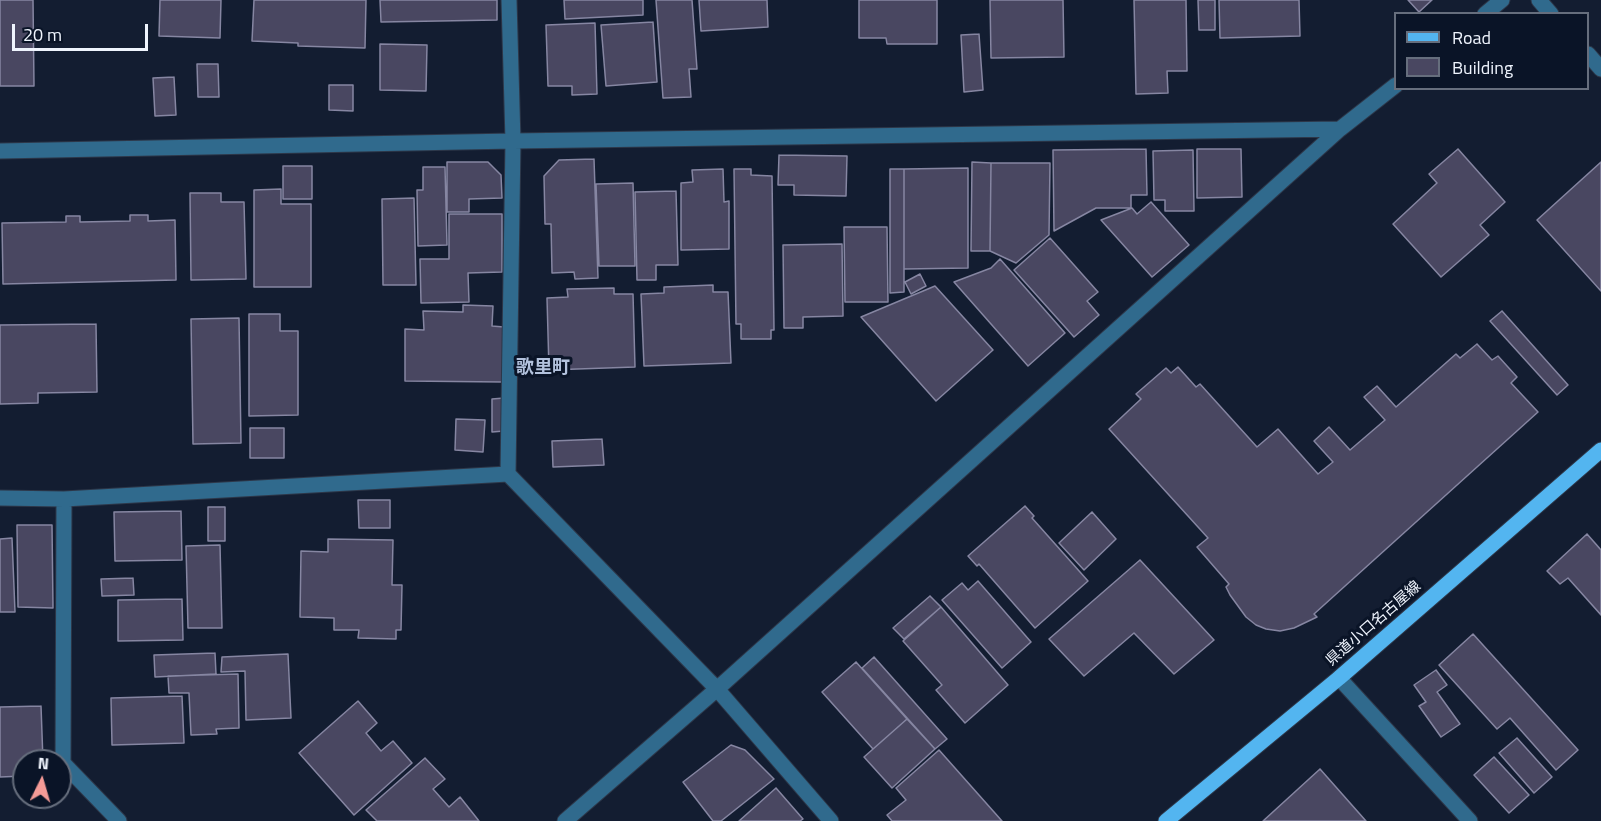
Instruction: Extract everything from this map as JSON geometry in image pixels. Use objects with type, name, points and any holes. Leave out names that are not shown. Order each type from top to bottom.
[{"type":"main road","name":"県道小口名古屋線","points":[[1166,821],[1339,678],[1601,450]]},
{"type":"street","points":[[509,0],[513,141],[508,474],[717,689],[831,821]]},
{"type":"street","points":[[1487,12],[1502,0]]},
{"type":"street","points":[[1539,0],[1549,12]]},
{"type":"street","points":[[1589,56],[1601,69]]},
{"type":"street","points":[[565,821],[717,689],[1340,129],[1394,86]]},
{"type":"street","points":[[0,151],[1340,129]]},
{"type":"street","points":[[0,498],[64,499],[508,474]]},
{"type":"street","points":[[64,499],[63,763],[119,821]]},
{"type":"street","points":[[1339,678],[1470,821]]},
{"type":"building","points":[[0,0],[33,0],[34,86],[0,86]]},
{"type":"building","points":[[160,0],[221,0],[220,38],[159,36]]},
{"type":"building","points":[[254,0],[366,0],[365,48],[298,46],[298,43],[252,41]]},
{"type":"building","points":[[380,0],[497,0],[497,20],[381,22]]},
{"type":"building","points":[[564,0],[643,0],[643,15],[565,19]]},
{"type":"building","points":[[656,0],[692,0],[697,69],[689,69],[691,97],[663,98]]},
{"type":"building","points":[[699,0],[767,0],[768,27],[701,31]]},
{"type":"building","points":[[859,0],[937,0],[937,44],[887,44],[886,38],[859,38]]},
{"type":"building","points":[[990,0],[1063,0],[1064,57],[991,58]]},
{"type":"building","points":[[1134,0],[1186,0],[1187,71],[1167,71],[1168,93],[1136,94]]},
{"type":"building","points":[[1198,0],[1215,0],[1215,30],[1199,30]]},
{"type":"building","points":[[1219,0],[1299,0],[1300,36],[1220,38]]},
{"type":"building","points":[[1408,0],[1432,0],[1419,12]]},
{"type":"building","points":[[653,22],[657,82],[606,86],[601,25]]},
{"type":"building","points":[[595,23],[597,94],[572,95],[572,86],[548,86],[546,25]]},
{"type":"building","points":[[979,34],[983,90],[964,92],[961,35]]},
{"type":"building","points":[[380,44],[427,45],[426,91],[380,90]]},
{"type":"building","points":[[197,64],[218,64],[219,97],[198,97]]},
{"type":"building","points":[[174,77],[176,115],[155,116],[153,78]]},
{"type":"building","points":[[329,85],[353,85],[353,111],[329,110]]},
{"type":"building","points":[[1146,149],[1147,195],[1131,195],[1131,208],[1096,208],[1054,231],[1053,150]]},
{"type":"building","points":[[1197,149],[1241,149],[1242,197],[1197,198]]},
{"type":"building","points":[[1458,149],[1505,202],[1480,225],[1489,235],[1441,277],[1393,224],[1437,183],[1429,174]]},
{"type":"building","points":[[1193,150],[1194,211],[1165,211],[1165,200],[1154,200],[1153,151]]},
{"type":"building","points":[[779,155],[847,156],[846,196],[794,195],[794,185],[778,185]]},
{"type":"building","points":[[594,159],[598,278],[575,279],[574,272],[552,273],[551,224],[545,224],[544,176],[559,160]]},
{"type":"building","points":[[447,162],[488,162],[501,175],[502,198],[469,199],[469,212],[447,212]]},
{"type":"building","points":[[972,162],[991,163],[990,251],[971,251]]},
{"type":"building","points":[[1601,162],[1601,291],[1537,220]]},
{"type":"building","points":[[991,163],[1050,163],[1049,235],[1016,263],[990,251]]},
{"type":"building","points":[[283,166],[312,166],[312,199],[283,199]]},
{"type":"building","points":[[423,167],[445,167],[447,245],[418,246],[417,190],[423,190]]},
{"type":"building","points":[[968,168],[968,268],[904,269],[904,169]]},
{"type":"building","points":[[723,169],[724,202],[729,201],[729,249],[681,250],[681,183],[693,182],[692,170]]},
{"type":"building","points":[[734,169],[751,169],[751,175],[772,176],[774,330],[771,330],[771,339],[741,339],[741,324],[736,324]]},
{"type":"building","points":[[890,169],[904,169],[904,292],[890,293]]},
{"type":"building","points":[[633,183],[635,266],[599,266],[596,184]]},
{"type":"building","points":[[281,189],[281,204],[311,204],[311,287],[254,287],[254,190]]},
{"type":"building","points":[[676,191],[678,265],[656,265],[656,280],[637,280],[635,192]]},
{"type":"building","points":[[190,193],[221,193],[221,202],[244,202],[246,279],[191,280]]},
{"type":"building","points":[[414,198],[416,285],[383,285],[382,199]]},
{"type":"building","points":[[1151,202],[1189,245],[1152,277],[1101,220],[1132,208],[1137,214]]},
{"type":"building","points":[[449,214],[502,214],[502,272],[468,273],[469,302],[421,303],[420,259],[449,259]]},
{"type":"building","points":[[130,215],[148,215],[148,221],[175,220],[176,280],[3,284],[2,223],[66,222],[66,216],[80,216],[80,222],[130,221]]},
{"type":"building","points":[[844,227],[887,227],[888,302],[845,302]]},
{"type":"building","points":[[1050,238],[1098,292],[1087,301],[1099,315],[1074,337],[1014,270]]},
{"type":"building","points":[[842,244],[843,316],[803,317],[803,328],[784,328],[783,245]]},
{"type":"building","points":[[1000,259],[1065,333],[1028,366],[954,282],[991,268]]},
{"type":"building","points":[[920,274],[926,286],[911,294],[905,282]]},
{"type":"building","points":[[713,285],[713,292],[728,292],[731,363],[644,366],[641,294],[664,293],[664,287]]},
{"type":"building","points":[[935,286],[993,350],[936,401],[861,317]]},
{"type":"building","points":[[614,288],[614,294],[633,294],[635,367],[549,370],[547,298],[568,297],[567,289]]},
{"type":"building","points":[[463,305],[493,306],[492,326],[504,327],[503,382],[405,381],[405,329],[424,330],[423,311],[463,312]]},
{"type":"building","points":[[1502,311],[1568,385],[1557,395],[1490,321]]},
{"type":"building","points":[[249,314],[280,314],[280,331],[298,331],[298,415],[249,416]]},
{"type":"building","points":[[239,318],[241,443],[193,444],[191,319]]},
{"type":"building","points":[[96,324],[97,392],[38,393],[38,403],[0,404],[0,325]]},
{"type":"building","points":[[1477,344],[1492,360],[1498,356],[1517,377],[1511,383],[1538,412],[1314,614],[1317,617],[1294,628],[1280,631],[1266,629],[1246,617],[1230,595],[1226,587],[1229,584],[1197,547],[1208,538],[1109,429],[1141,399],[1136,394],[1166,368],[1171,373],[1178,367],[1196,387],[1200,384],[1257,447],[1278,429],[1318,474],[1333,462],[1314,441],[1329,427],[1350,450],[1385,420],[1364,397],[1377,386],[1396,407],[1456,354],[1460,358]]},
{"type":"building","points":[[504,398],[504,431],[492,432],[492,399]]},
{"type":"building","points":[[456,419],[485,420],[483,452],[455,450]]},
{"type":"building","points":[[250,428],[284,428],[284,458],[250,458]]},
{"type":"building","points":[[602,439],[604,465],[553,467],[552,441]]},
{"type":"building","points":[[358,500],[390,500],[390,528],[359,528]]},
{"type":"building","points":[[1025,506],[1034,516],[1032,518],[1088,581],[1035,628],[979,564],[977,566],[968,556]]},
{"type":"building","points":[[208,507],[225,507],[225,541],[208,541]]},
{"type":"building","points":[[181,511],[182,560],[115,561],[114,512]]},
{"type":"building","points":[[1092,512],[1116,539],[1084,570],[1059,543]]},
{"type":"building","points":[[17,525],[52,525],[53,608],[18,607]]},
{"type":"building","points":[[1587,534],[1601,550],[1601,615],[1568,578],[1560,584],[1547,571]]},
{"type":"building","points":[[12,538],[15,612],[0,612],[0,539]]},
{"type":"building","points":[[328,539],[393,540],[392,585],[402,585],[401,630],[396,630],[396,639],[358,638],[359,630],[334,630],[334,618],[300,617],[301,551],[328,552]]},
{"type":"building","points":[[220,545],[222,628],[188,628],[186,546]]},
{"type":"building","points":[[1140,560],[1214,640],[1174,674],[1134,633],[1084,676],[1049,639]]},
{"type":"building","points":[[133,578],[134,595],[102,596],[101,579]]},
{"type":"building","points":[[978,581],[1031,642],[1002,668],[942,600],[962,583],[968,590]]},
{"type":"building","points":[[930,596],[941,607],[904,639],[893,628]]},
{"type":"building","points":[[182,599],[183,640],[118,641],[118,600]]},
{"type":"building","points":[[941,607],[1008,685],[965,723],[936,690],[942,685],[903,641]]},
{"type":"building","points":[[1473,634],[1578,750],[1556,770],[1510,718],[1497,729],[1439,665]]},
{"type":"building","points":[[215,653],[216,674],[155,677],[154,655]]},
{"type":"building","points":[[288,654],[291,718],[246,720],[245,671],[221,672],[222,657]]},
{"type":"building","points":[[874,657],[947,739],[935,749],[862,668]]},
{"type":"building","points":[[856,662],[907,719],[873,749],[822,692]]},
{"type":"building","points":[[1436,670],[1447,685],[1437,692],[1460,724],[1441,737],[1419,706],[1426,702],[1414,685]]},
{"type":"building","points":[[238,674],[239,728],[216,729],[217,734],[191,735],[189,693],[169,693],[168,676]]},
{"type":"building","points":[[182,696],[184,743],[112,745],[111,698]]},
{"type":"building","points":[[358,701],[377,723],[366,733],[381,751],[393,741],[412,763],[354,815],[299,753]]},
{"type":"building","points":[[41,706],[43,749],[12,749],[12,776],[0,777],[0,707]]},
{"type":"building","points":[[907,719],[935,749],[892,788],[864,757]]},
{"type":"building","points":[[1517,738],[1552,777],[1534,793],[1499,753]]},
{"type":"building","points":[[731,745],[745,750],[774,779],[721,821],[713,821],[683,782]]},
{"type":"building","points":[[939,750],[1002,821],[892,821],[887,815],[906,800],[896,788]]},
{"type":"building","points":[[1494,757],[1529,795],[1509,813],[1474,775]]},
{"type":"building","points":[[425,758],[445,779],[433,789],[449,807],[460,797],[479,821],[377,821],[366,810]]},
{"type":"building","points":[[1320,769],[1366,821],[1263,821]]},
{"type":"building","points":[[776,788],[803,819],[800,821],[739,821]]},
{"type":"district","name":"歌里町","points":[[543,369]]}]
